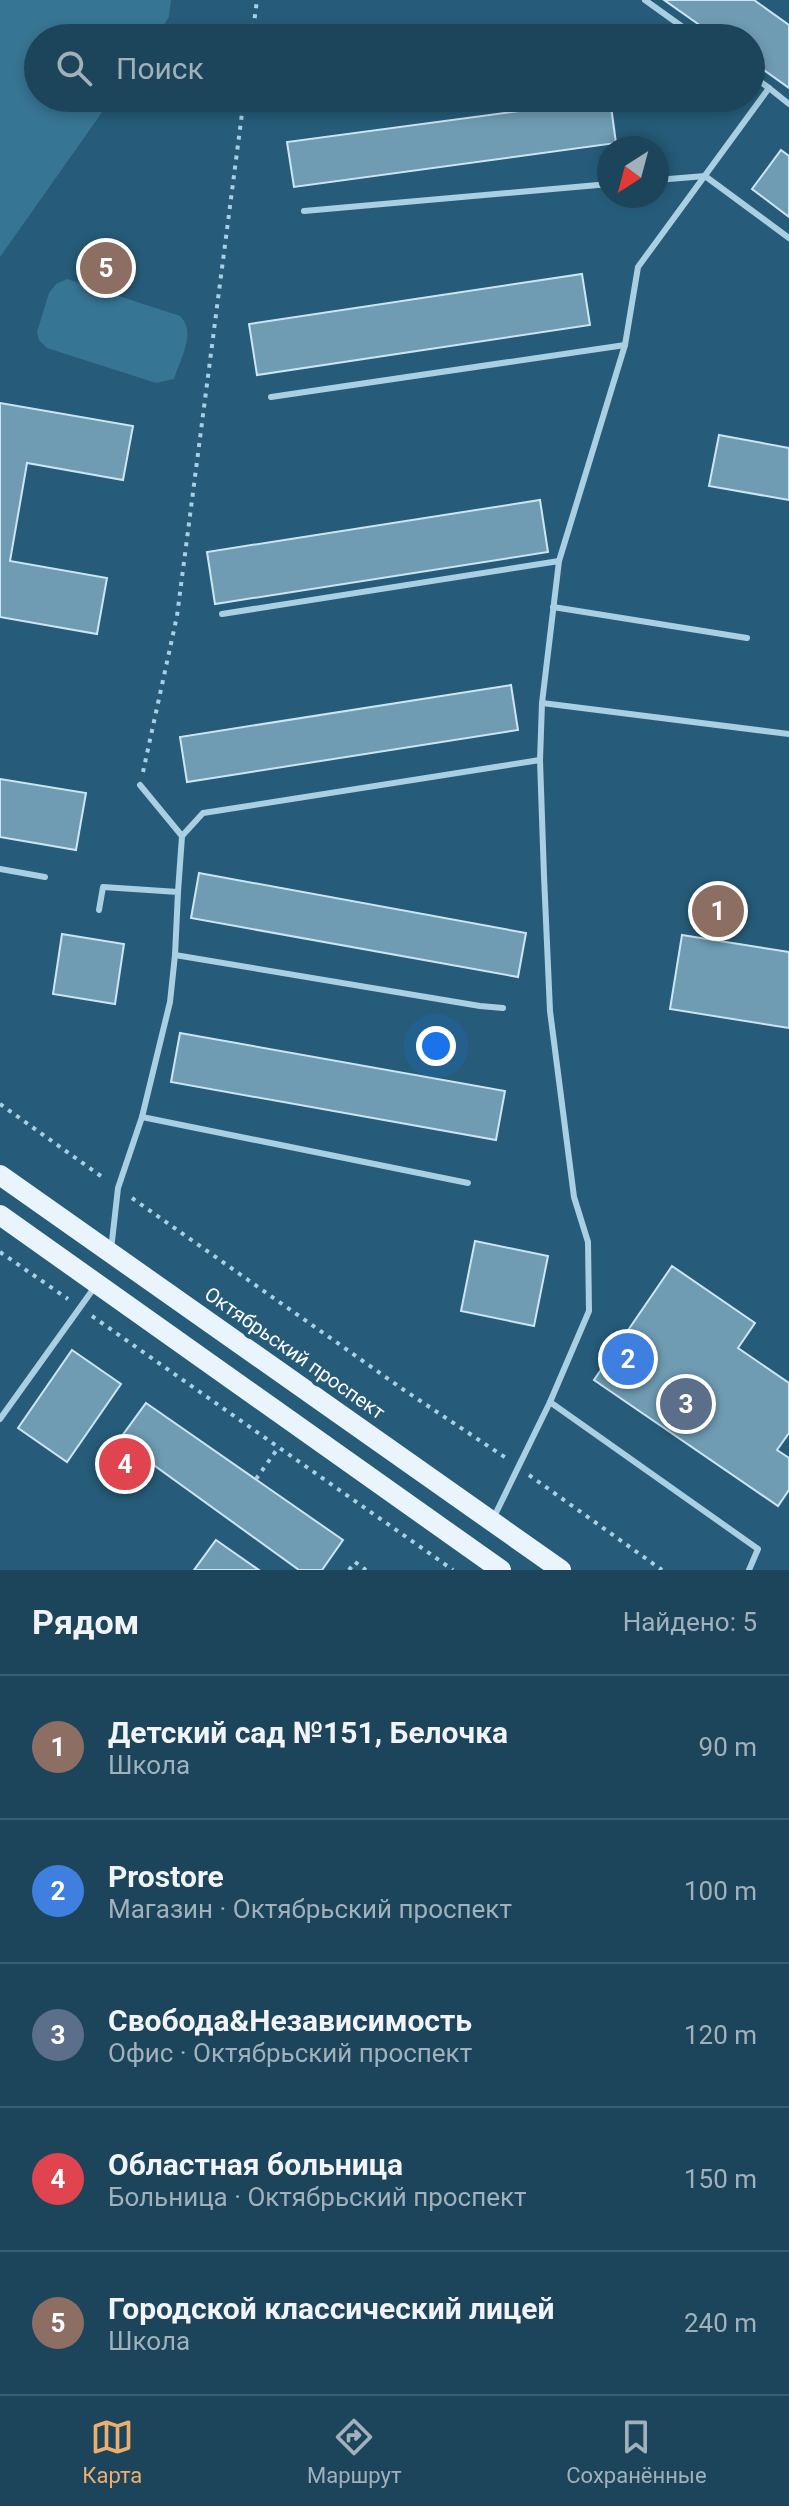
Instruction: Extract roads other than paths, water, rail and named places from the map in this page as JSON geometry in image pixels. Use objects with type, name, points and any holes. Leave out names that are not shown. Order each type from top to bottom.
[{"type":"main road","name":"Октябрьский проспект","points":[[0,1175],[561,1570]]},
{"type":"main road","points":[[0,1215],[501,1570]]},
{"type":"lane","points":[[645,0],[678,24]]},
{"type":"lane","points":[[765,85],[789,104]]},
{"type":"lane","points":[[765,94],[769,88]]},
{"type":"lane","points":[[492,1521],[550,1402],[589,1311],[588,1242],[574,1197],[550,1011],[540,760],[542,703],[559,561],[625,345],[638,267],[752,112]]},
{"type":"lane","points":[[669,179],[705,176],[789,238]]},
{"type":"lane","points":[[304,211],[597,185]]},
{"type":"lane","points":[[271,397],[625,345]]},
{"type":"lane","points":[[222,614],[559,561]]},
{"type":"lane","points":[[553,607],[747,638]]},
{"type":"lane","points":[[542,703],[789,734]]},
{"type":"lane","points":[[111,1253],[118,1188],[142,1117],[170,1002],[182,836],[203,813],[540,760]]},
{"type":"lane","points":[[140,785],[182,836]]},
{"type":"lane","points":[[0,869],[45,877]]},
{"type":"lane","points":[[99,910],[103,887],[178,892]]},
{"type":"lane","points":[[175,955],[503,1008]]},
{"type":"lane","points":[[142,1117],[468,1183]]},
{"type":"lane","points":[[0,1419],[96,1285]]},
{"type":"lane","points":[[550,1402],[758,1549],[749,1570]]},
{"type":"place","name":"Городской классический лицей","points":[[106,268]]},
{"type":"place","name":"Детский сад №151, Белочка","points":[[718,911]]},
{"type":"place","name":"Prostore","points":[[628,1359]]},
{"type":"place","name":"Свобода&Независимость","points":[[686,1404]]},
{"type":"place","name":"Областная больница","points":[[125,1464]]}]
